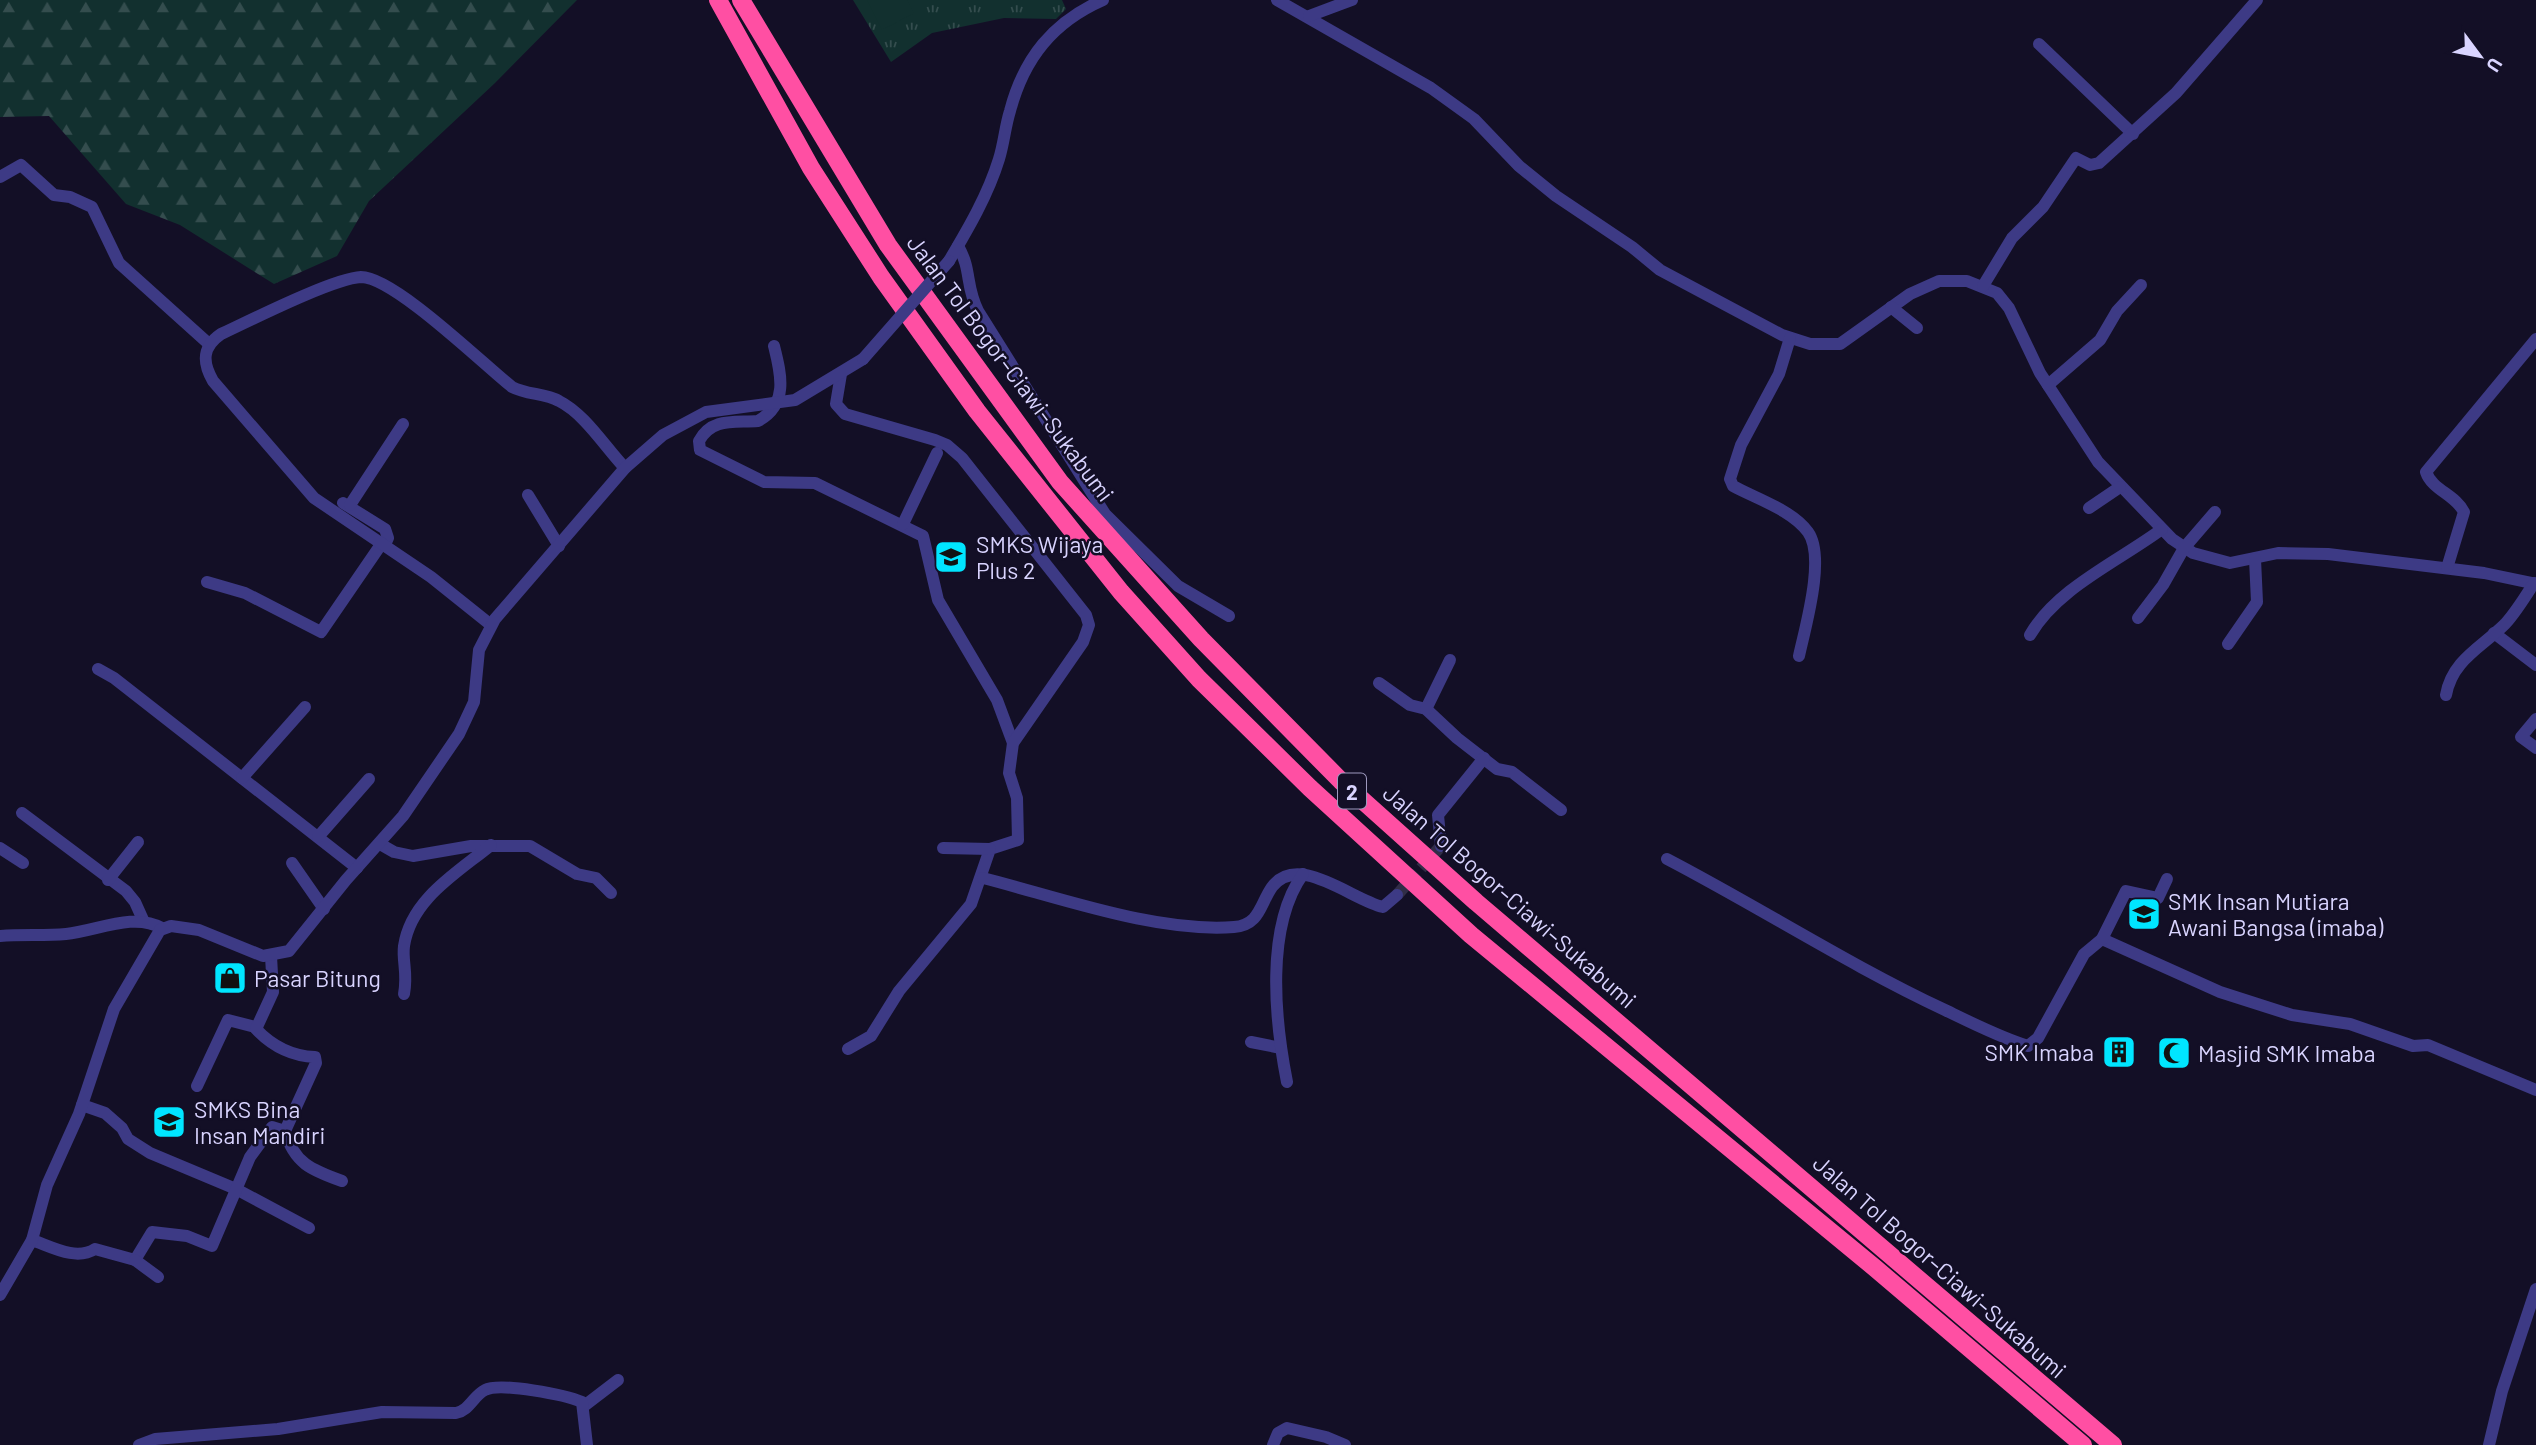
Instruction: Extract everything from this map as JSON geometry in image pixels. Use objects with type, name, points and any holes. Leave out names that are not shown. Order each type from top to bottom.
[{"type":"highway","name":"Jalan Tol Bogor–Ciawi–Sukabumi","points":[[718,0],[811,169],[881,277],[976,411],[1121,592],[1199,679],[1310,788],[1471,936],[1864,1259],[2083,1445]]},
{"type":"highway","name":"Jalan Tol Bogor–Ciawi–Sukabumi","points":[[741,0],[888,245],[1060,482],[1201,639],[1341,781],[1466,892],[2113,1445]]},
{"type":"street","points":[[0,936],[63,934],[108,925],[144,922],[162,928],[178,926],[199,930],[252,954],[271,956],[289,951],[418,795],[470,713],[476,693],[479,650],[491,625],[559,545],[625,468],[663,435],[706,412],[776,404],[801,397],[863,359],[949,261],[972,224],[998,164],[1010,109],[1023,73],[1067,17],[1104,0]]},
{"type":"street","points":[[1277,0],[1294,4],[1309,16],[1427,86],[1474,119],[1546,188],[1660,270],[1743,317],[1790,338],[1819,345],[1840,344],[1891,307],[1939,281],[1961,279],[1983,286],[2006,302],[2048,385],[2090,451],[2120,487],[2184,548],[2224,562],[2255,559],[2278,553],[2309,553],[2447,568],[2535,583],[2494,634],[2465,657],[2450,682],[2446,695]]},
{"type":"street","points":[[1309,16],[1352,0]]},
{"type":"street","points":[[1983,286],[2012,238],[2043,207],[2076,158],[2094,164],[2133,134],[2176,93],[2257,0]]},
{"type":"street","points":[[2039,44],[2133,134]]},
{"type":"street","points":[[0,177],[20,165],[54,195],[70,197],[92,207],[119,263],[209,344]]},
{"type":"street","points":[[958,246],[967,261],[968,291],[978,311],[1105,514],[1178,586],[1229,616]]},
{"type":"street","points":[[491,625],[450,591],[336,515],[304,489],[223,396],[206,367],[204,356],[209,344],[221,334],[320,290],[355,278],[370,279],[406,300],[512,387],[527,394],[554,398],[570,408],[625,468]]},
{"type":"street","points":[[2048,385],[2100,340],[2117,311],[2141,285]]},
{"type":"street","points":[[1891,307],[1917,328]]},
{"type":"street","points":[[1790,338],[1779,374],[1741,445],[1730,479],[1733,486],[1794,519],[1812,540],[1813,587],[1799,656]]},
{"type":"street","points":[[2447,568],[2464,512],[2460,505],[2429,480],[2426,472],[2536,339]]},
{"type":"street","points":[[774,346],[783,384],[776,404],[758,421],[724,422],[711,427],[699,441],[700,450],[764,482],[815,483],[903,524],[926,540],[938,600],[997,700],[1013,743]]},
{"type":"street","points":[[841,374],[836,404],[845,414],[947,445],[961,458],[1086,615],[1090,625],[1083,642],[1013,743],[1009,773],[1017,798],[1019,838],[1014,843],[990,849],[943,848]]},
{"type":"street","points":[[350,505],[403,424]]},
{"type":"street","points":[[903,524],[937,453]]},
{"type":"street","points":[[2089,508],[2120,487]]},
{"type":"street","points":[[528,495],[559,545]]},
{"type":"street","points":[[207,582],[245,593],[321,632],[388,538],[385,529],[350,505],[343,503],[336,515]]},
{"type":"street","points":[[2138,618],[2163,585],[2184,548],[2216,512]]},
{"type":"street","points":[[2030,635],[2042,617],[2060,601],[2162,529]]},
{"type":"street","points":[[2228,644],[2257,602],[2255,559]]},
{"type":"street","points":[[2494,634],[2536,665]]},
{"type":"street","points":[[1426,709],[1450,660]]},
{"type":"street","points":[[98,669],[114,678],[357,868]]},
{"type":"street","points":[[1379,683],[1410,705],[1426,709],[1483,758],[1502,771],[1512,772],[1561,810]]},
{"type":"street","points":[[243,778],[305,707]]},
{"type":"street","points":[[2536,719],[2521,737],[2536,748]]},
{"type":"street","points":[[1441,846],[1438,816],[1483,758]]},
{"type":"street","points":[[318,838],[369,779]]},
{"type":"street","points":[[22,813],[131,897],[144,922]]},
{"type":"street","points":[[108,880],[138,842]]},
{"type":"street","points":[[380,844],[394,852],[413,856],[491,845],[538,848],[577,874],[582,872],[596,878],[611,893]]},
{"type":"street","points":[[404,994],[407,976],[404,944],[420,907],[434,891],[491,845]]},
{"type":"street","points":[[0,848],[23,863]]},
{"type":"street","points":[[848,1049],[871,1036],[899,991],[971,904],[990,849]]},
{"type":"street","points":[[1667,859],[1826,950],[1928,1002],[2028,1046],[2038,1038],[2084,954],[2102,939],[2126,891],[2158,898],[2168,879]]},
{"type":"street","points":[[292,863],[324,909]]},
{"type":"street","points":[[1287,1082],[1276,1004],[1280,939],[1289,898],[1303,874]]},
{"type":"street","points":[[982,878],[1168,923],[1234,927],[1245,925],[1258,916],[1272,887],[1283,876],[1313,875],[1373,905],[1384,907],[1397,895]]},
{"type":"street","points":[[0,1295],[32,1240],[49,1180],[82,1105],[114,1009],[162,928]]},
{"type":"street","points":[[2102,939],[2208,988],[2292,1015],[2342,1022],[2413,1046],[2428,1045],[2536,1090]]},
{"type":"street","points":[[255,1027],[273,992],[271,956]]},
{"type":"street","points":[[197,1086],[229,1020],[255,1027],[265,1041],[290,1052],[315,1057],[314,1071],[285,1130],[290,1149],[299,1160],[342,1181]]},
{"type":"street","points":[[1251,1042],[1281,1048]]},
{"type":"street","points":[[82,1105],[105,1113],[122,1128],[128,1139],[150,1153],[236,1189],[309,1228]]},
{"type":"street","points":[[135,1260],[152,1232],[187,1236],[212,1246],[256,1145],[270,1128],[276,1126],[285,1130]]},
{"type":"street","points":[[32,1240],[73,1254],[83,1255],[95,1249],[135,1260],[158,1277]]},
{"type":"street","points":[[2489,1445],[2502,1391],[2536,1289]]},
{"type":"street","points":[[584,1406],[618,1380]]},
{"type":"street","points":[[139,1445],[155,1439],[278,1429],[382,1412],[457,1413],[468,1408],[480,1393],[494,1387],[575,1399],[584,1406]]},
{"type":"street","points":[[584,1406],[583,1431],[587,1445]]},
{"type":"street","points":[[1273,1445],[1278,1433],[1286,1428],[1326,1437],[1345,1445]]},
{"type":"green space","points":[[0,0],[577,0],[495,83],[369,201],[337,256],[274,284],[180,225],[126,204],[49,116],[0,117]]},
{"type":"green space","points":[[853,0],[1062,0],[1066,9],[1056,19],[1004,18],[932,33],[891,62]]},
{"type":"green space","points":[[867,0],[907,0],[914,13],[882,30]]},
{"type":"tunnel","points":[[1397,895],[1441,846]]},
{"type":"place","name":"SMKS Wijaya Plus 2","points":[[951,557]]},
{"type":"place","name":"SMK Insan Mutiara Awani Bangsa (imaba)","points":[[2144,914]]},
{"type":"place","name":"Pasar Bitung","points":[[230,978]]},
{"type":"place","name":"SMK Imaba","points":[[2119,1052]]},
{"type":"place","name":"Masjid SMK Imaba","points":[[2174,1053]]},
{"type":"place","name":"SMKS Bina Insan Mandiri","points":[[169,1122]]}]
